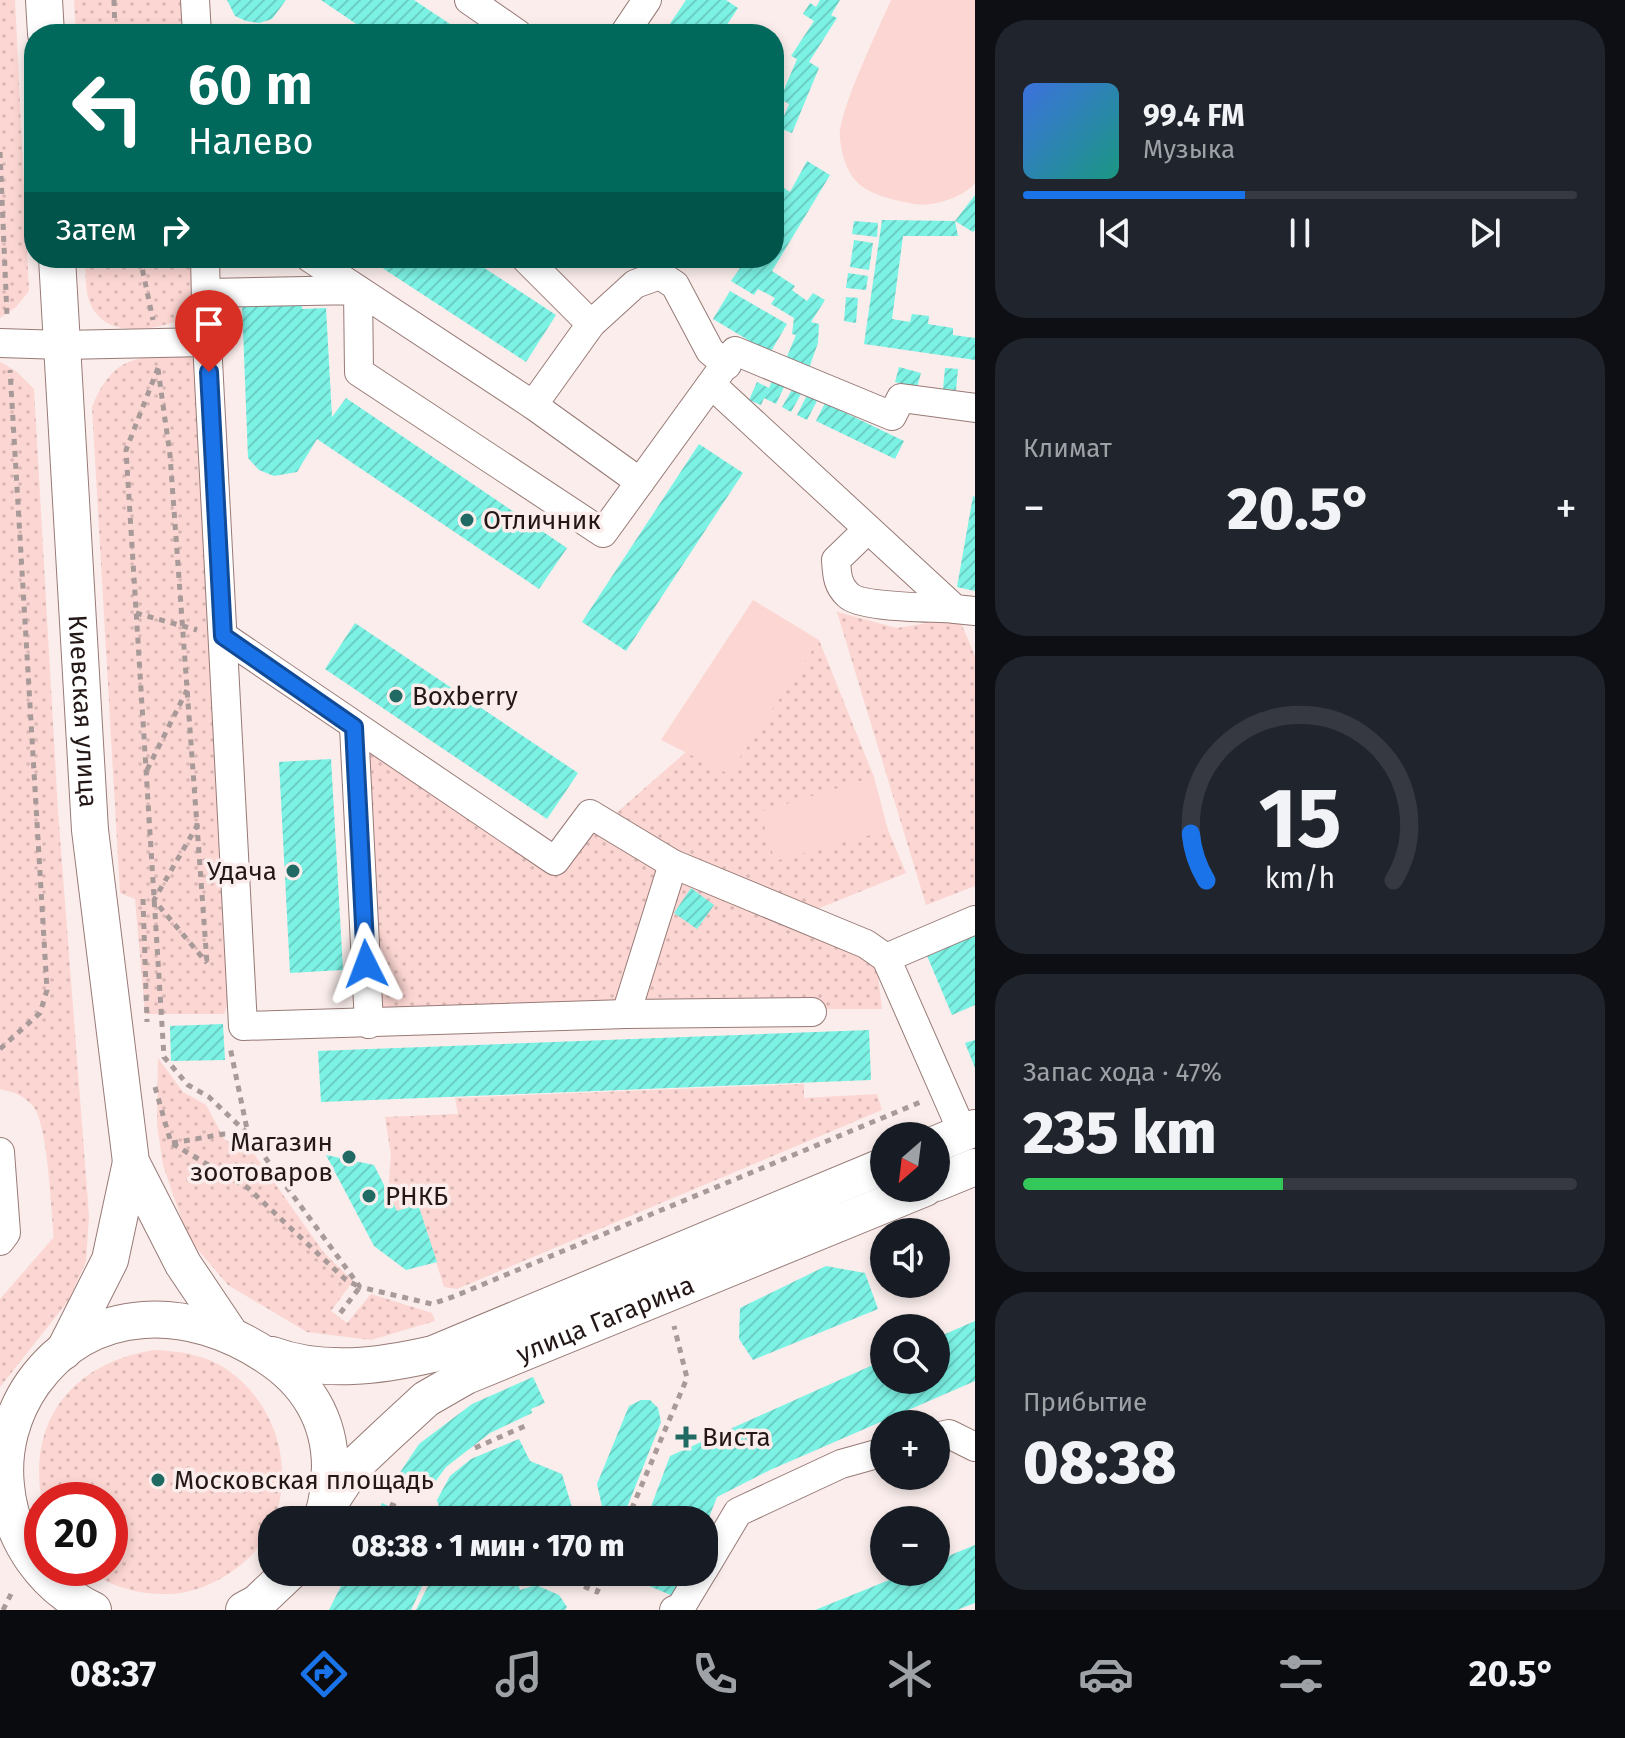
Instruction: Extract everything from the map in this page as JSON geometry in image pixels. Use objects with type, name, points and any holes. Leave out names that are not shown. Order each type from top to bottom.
[{"type":"main road","points":[[44,0],[45,24]]},
{"type":"main road","name":"Киевская улица","points":[[58,268],[90,830],[131,1162],[110,1260],[64,1351]]},
{"type":"main road","name":"Киевская улица","points":[[131,1162],[183,1264],[245,1342]]},
{"type":"main road","points":[[950,1177],[975,1167]]},
{"type":"main road","name":"улица Гагарина","points":[[245,1342],[294,1363],[351,1366],[398,1362],[433,1354],[870,1172]]},
{"type":"main road","name":"улица Гагарина","points":[[328,1506],[354,1466],[426,1399],[466,1376],[891,1202]]},
{"type":"main road","points":[[24,1544],[12,1519],[4,1475],[10,1430],[29,1389],[44,1369],[64,1351],[98,1331],[137,1321],[177,1321],[245,1342],[290,1371],[310,1395],[330,1449],[324,1506]]},
{"type":"main road","points":[[0,1412],[29,1389]]},
{"type":"main road","points":[[0,1533],[24,1553]]},
{"type":"main road","points":[[60,1586],[79,1604]]},
{"type":"main road","points":[[244,1610],[276,1586]]},
{"type":"main road","points":[[280,1610],[288,1586]]},
{"type":"lane","points":[[195,0],[196,24]]},
{"type":"lane","points":[[469,0],[504,24]]},
{"type":"lane","points":[[631,24],[647,0]]},
{"type":"lane","points":[[206,268],[243,1026],[626,1014],[812,1012]]},
{"type":"lane","points":[[325,268],[533,405],[640,482]]},
{"type":"lane","points":[[535,268],[591,324]]},
{"type":"lane","points":[[533,405],[591,324],[635,284],[660,275],[675,285],[710,351],[719,375],[867,530],[965,610]]},
{"type":"lane","points":[[207,293],[358,290]]},
{"type":"lane","points":[[358,290],[359,372],[603,533],[735,351],[892,416],[901,398],[975,408]]},
{"type":"lane","points":[[4,343],[62,345],[158,355],[207,342]]},
{"type":"lane","points":[[867,530],[836,560],[837,581],[849,597],[873,604],[965,610]]},
{"type":"lane","points":[[223,636],[555,861],[590,814],[673,864],[866,944],[886,958],[945,1092],[958,1135]]},
{"type":"lane","points":[[354,727],[369,1024]]},
{"type":"lane","points":[[626,1014],[673,864]]},
{"type":"lane","points":[[886,958],[975,920]]},
{"type":"lane","points":[[0,1152],[6,1233],[0,1241]]},
{"type":"lane","points":[[950,1434],[975,1447]]},
{"type":"lane","points":[[718,1545],[738,1512],[841,1464],[870,1456]]},
{"type":"lane","points":[[674,1610],[681,1607],[693,1586]]},
{"type":"path","points":[[114,0],[115,24]]},
{"type":"path","points":[[0,152],[4,343],[47,990],[40,1013],[0,1049]]},
{"type":"path","points":[[142,268],[158,355],[170,455],[207,963]]},
{"type":"path","points":[[158,355],[126,450],[164,1057],[188,1085],[209,1097],[248,1134],[360,1287]]},
{"type":"path","points":[[136,613],[223,636]]},
{"type":"path","points":[[146,772],[188,688],[225,675]]},
{"type":"path","points":[[154,900],[198,823]]},
{"type":"path","points":[[143,899],[148,1025]]},
{"type":"path","points":[[154,900],[214,970]]},
{"type":"path","points":[[243,1026],[230,1044],[248,1134]]},
{"type":"path","points":[[153,1078],[171,1143],[248,1188],[346,1280],[360,1287],[432,1304],[945,1092]]},
{"type":"path","points":[[171,1143],[224,1134],[248,1134]]},
{"type":"path","points":[[338,1316],[360,1287]]},
{"type":"path","points":[[633,1506],[687,1378],[674,1326]]},
{"type":"path","points":[[475,1448],[525,1426]]},
{"type":"path","points":[[390,1504],[395,1506]]},
{"type":"path","points":[[583,1586],[597,1592],[600,1586]]},
{"type":"path","points":[[3,1610],[11,1594]]},
{"type":"shaded area","points":[[0,0],[15,0],[24,187],[24,268],[28,268],[29,291],[16,307],[0,318]]},
{"type":"shaded area","points":[[74,0],[186,0],[187,24],[75,24]]},
{"type":"shaded area","points":[[891,0],[975,0],[975,183],[963,193],[938,203],[914,204],[869,191],[853,178],[843,155],[840,137],[845,109]]},
{"type":"shaded area","points":[[85,268],[198,268],[199,312],[160,326],[116,327],[95,312],[86,286]]},
{"type":"shaded area","points":[[188,356],[202,365],[233,987],[224,1014],[145,1014],[135,899],[120,893],[92,407],[109,377],[129,362]]},
{"type":"shaded area","points":[[0,362],[16,371],[34,389],[58,811],[89,1216],[86,1261],[69,1300],[0,1387],[0,1299],[54,1237],[45,1148],[38,1116],[26,1099],[0,1089]]},
{"type":"shaded area","points":[[753,600],[819,640],[729,774],[661,740]]},
{"type":"shaded area","points":[[837,612],[897,628],[959,618],[975,656],[975,886],[926,905]]},
{"type":"shaded area","points":[[819,640],[874,777],[761,812],[776,860],[888,830],[906,873],[805,914],[671,853],[614,815],[686,752],[729,773]]},
{"type":"shaded area","points":[[359,736],[560,870],[593,823],[664,866],[618,1009],[379,1014]]},
{"type":"shaded area","points":[[874,777],[888,830],[775,861],[760,812]]},
{"type":"shaded area","points":[[675,872],[876,959],[882,1009],[636,1009]]},
{"type":"shaded area","points":[[158,1058],[183,1092],[206,1105],[225,1140],[252,1151],[324,1253],[353,1281],[331,1311],[347,1323],[371,1294],[432,1313],[435,1321],[371,1340],[307,1332],[228,1285],[188,1238],[163,1165],[157,1124]]},
{"type":"shaded area","points":[[804,1084],[804,1098],[877,1094],[882,1110],[457,1289],[444,1287],[418,1204],[397,1211],[388,1194],[391,1155],[385,1117],[458,1114],[455,1098]]},
{"type":"shaded area","name":"Московская площадь","points":[[154,1350],[183,1353],[212,1361],[229,1371],[251,1391],[267,1415],[278,1442],[282,1470],[280,1498],[278,1506],[258,1506],[258,1547],[234,1570],[197,1589],[172,1594],[118,1586],[128,1586],[128,1482],[40,1482],[42,1445],[49,1421],[62,1400],[79,1382],[125,1357]]},
{"type":"building","points":[[227,0],[286,0],[272,19],[259,23],[235,16]]},
{"type":"building","points":[[321,0],[414,0],[450,24],[356,24]]},
{"type":"building","points":[[686,0],[726,0],[738,8],[728,24],[670,24]]},
{"type":"building","points":[[820,0],[840,0],[831,15],[837,18],[809,62],[819,68],[792,133],[784,130],[784,116],[789,104],[784,101],[784,90],[797,59],[791,56],[814,21],[803,14],[810,3],[816,7]]},
{"type":"building","points":[[807,161],[830,175],[784,251],[784,188],[790,192]]},
{"type":"building","points":[[975,195],[975,230],[973,232],[955,221]]},
{"type":"building","points":[[882,220],[955,221],[958,236],[903,236],[892,319],[910,322],[912,314],[929,316],[928,324],[953,328],[953,335],[975,338],[975,360],[864,344]]},
{"type":"building","points":[[854,221],[878,223],[877,237],[852,234]]},
{"type":"building","points":[[854,240],[873,243],[869,270],[850,267]]},
{"type":"building","points":[[382,268],[484,268],[556,315],[526,362]]},
{"type":"building","points":[[740,268],[774,268],[772,271],[795,286],[792,290],[807,301],[813,293],[825,300],[811,322],[819,324],[818,343],[809,368],[786,359],[796,335],[792,334],[794,318],[771,304],[775,298],[758,289],[754,295],[731,281]]},
{"type":"building","points":[[848,273],[868,276],[866,290],[846,288]]},
{"type":"building","points":[[730,291],[787,324],[770,353],[713,319]]},
{"type":"building","points":[[846,297],[858,298],[856,323],[844,321]]},
{"type":"building","points":[[302,301],[302,309],[326,308],[332,417],[346,398],[567,548],[539,589],[317,439],[297,472],[274,476],[259,470],[248,458],[242,303]]},
{"type":"building","points":[[899,367],[921,373],[917,387],[895,382]]},
{"type":"building","points":[[945,368],[958,369],[956,390],[943,389]]},
{"type":"building","points":[[773,379],[785,385],[776,404],[764,398],[761,405],[749,400],[757,382],[769,388]]},
{"type":"building","points":[[793,388],[801,394],[791,412],[782,407]]},
{"type":"building","points":[[807,395],[817,401],[807,420],[797,415]]},
{"type":"building","points":[[825,403],[904,441],[895,459],[816,421]]},
{"type":"building","points":[[699,444],[743,473],[626,651],[582,622]]},
{"type":"building","points":[[975,497],[975,591],[957,587]]},
{"type":"building","points":[[355,623],[578,773],[547,819],[325,669]]},
{"type":"building","points":[[331,759],[343,970],[290,973],[279,762]]},
{"type":"building","points":[[691,888],[714,905],[697,929],[674,913]]},
{"type":"building","points":[[975,930],[975,1005],[952,1015],[925,951]]},
{"type":"building","points":[[223,1024],[225,1060],[171,1061],[170,1026]]},
{"type":"building","points":[[869,1030],[871,1080],[321,1102],[318,1051]]},
{"type":"building","points":[[975,1040],[975,1068],[965,1043]]},
{"type":"building","points":[[326,1155],[374,1165],[397,1211],[418,1204],[437,1262],[406,1270],[374,1246]]},
{"type":"building","points":[[826,1266],[865,1273],[870,1298],[874,1298],[878,1309],[753,1360],[739,1339],[740,1308]]},
{"type":"building","points":[[975,1321],[975,1381],[950,1392],[950,1332]]},
{"type":"building","points":[[870,1366],[870,1394],[945,1394],[908,1410],[870,1410],[870,1427],[770,1470],[717,1497],[713,1506],[651,1506],[670,1456]]},
{"type":"building","points":[[533,1377],[545,1403],[531,1409],[532,1413],[490,1433],[446,1467],[429,1490],[399,1474],[419,1444],[472,1404]]},
{"type":"building","points":[[641,1400],[650,1400],[658,1408],[661,1422],[628,1506],[602,1506],[597,1484],[629,1406]]},
{"type":"building","points":[[519,1439],[530,1461],[562,1474],[572,1506],[439,1506],[437,1500],[450,1476],[471,1459]]},
{"type":"building","points":[[975,1545],[975,1603],[957,1610],[815,1610],[874,1586],[950,1586],[950,1555]]},
{"type":"building","points":[[341,1586],[422,1586],[411,1610],[329,1610]]},
{"type":"building","points":[[428,1586],[519,1586],[520,1590],[538,1586],[559,1595],[567,1607],[565,1610],[416,1610]]},
{"type":"building","points":[[649,1586],[683,1586],[678,1598]]},
{"type":"place","name":"Отличник","points":[[467,520]]},
{"type":"place","name":"Boxberry","points":[[396,696]]},
{"type":"place","name":"Удача","points":[[293,871]]},
{"type":"place","name":"Магазин зоотоваров","points":[[349,1157]]},
{"type":"place","name":"РНКБ","points":[[369,1196]]},
{"type":"place","name":"Виста","points":[[686,1437]]},
{"type":"place","name":"Московская площадь","points":[[158,1480]]},
{"type":"route","points":[[209,372],[223,636],[354,727],[366,964]]}]
